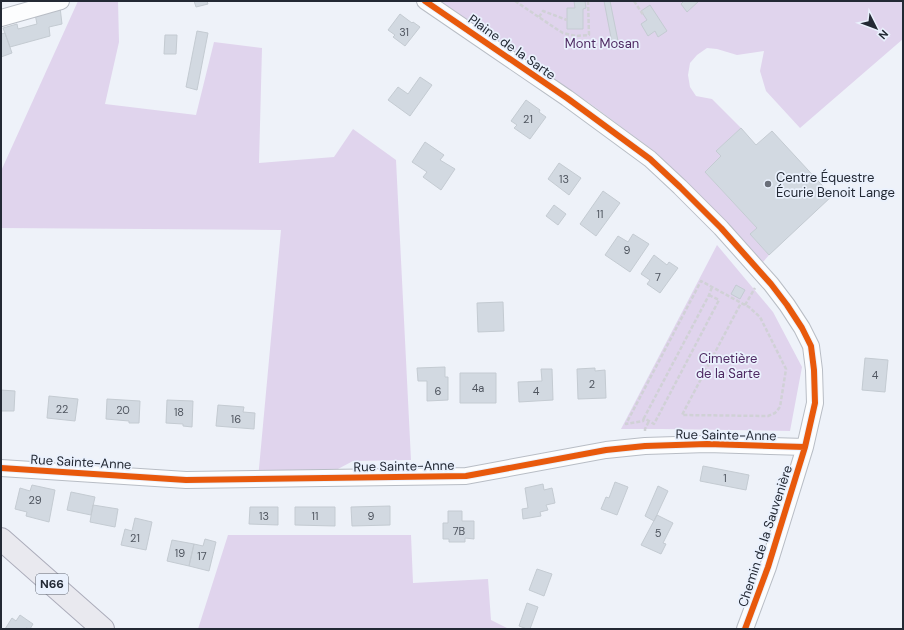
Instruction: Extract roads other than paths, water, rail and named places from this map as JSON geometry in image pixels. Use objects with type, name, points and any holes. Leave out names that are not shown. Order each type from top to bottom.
[{"type":"main road","name":"N66","points":[[1,539],[103,629]]},
{"type":"street","points":[[1,18],[61,1]]},
{"type":"street","name":"Plaine de la Sarte","points":[[425,1],[567,98]]},
{"type":"street","name":"Chemin de la Sauvenière","points":[[567,98],[650,160],[722,228],[788,305],[802,328],[810,346],[814,370],[815,403],[805,447],[768,568],[745,629]]},
{"type":"street","name":"Rue Sainte-Anne","points":[[1,468],[186,480],[466,476],[606,450],[645,446],[707,444],[805,447]]},
{"type":"place","name":"Centre Équestre Écurie Benoit Lange","points":[[768,184]]},
{"type":"park label","name":"Mont Mosan","points":[[602,43]]},
{"type":"park label","name":"Cimetière de la Sarte","points":[[728,366]]}]
